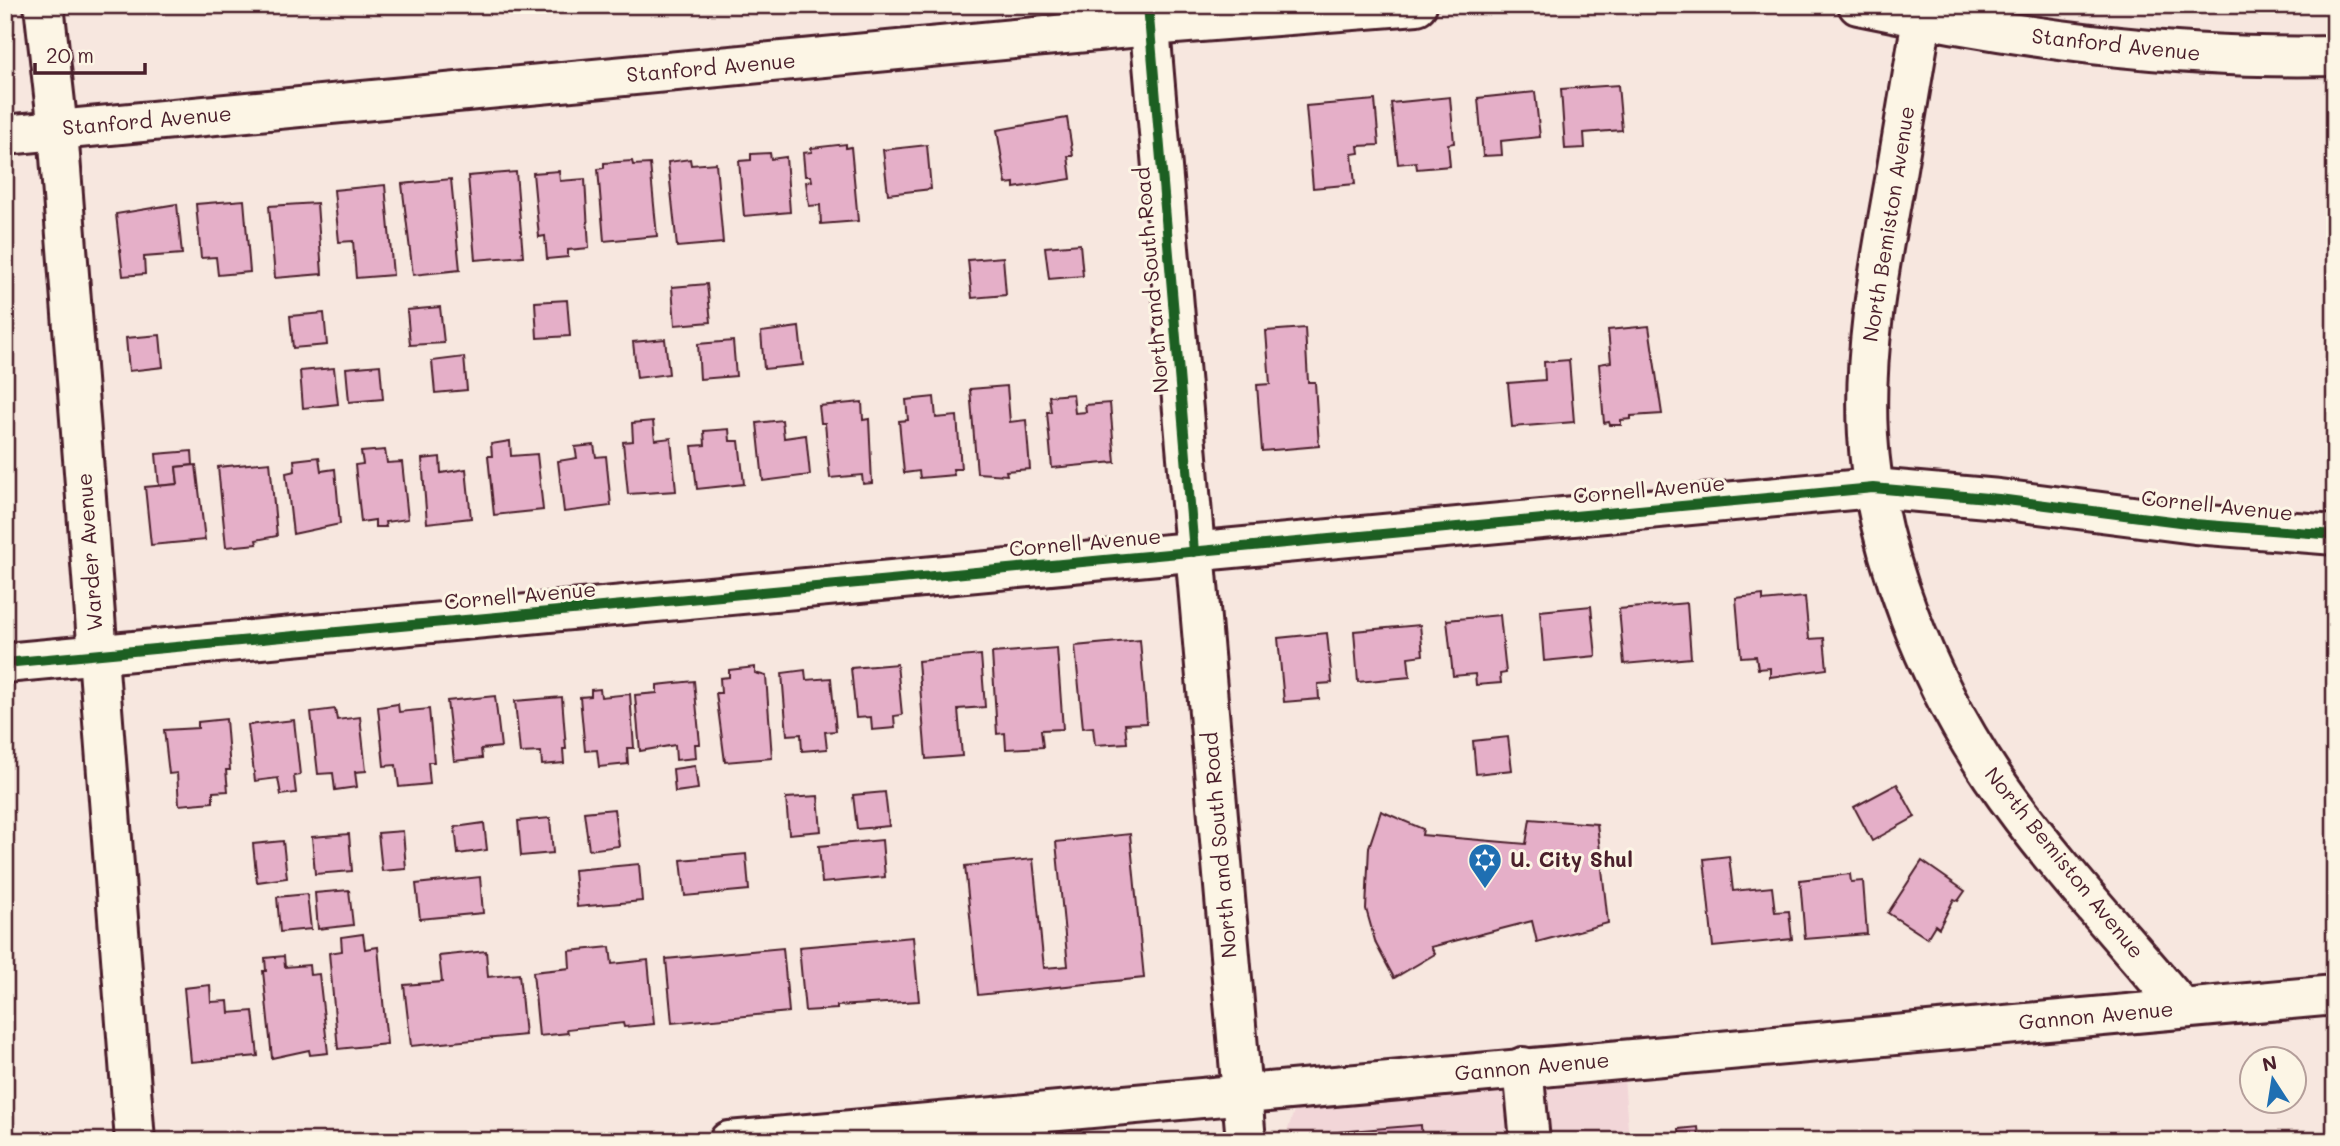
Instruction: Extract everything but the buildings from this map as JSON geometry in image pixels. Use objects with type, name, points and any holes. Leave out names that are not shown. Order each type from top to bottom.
[{"type":"street","name":"Warder Avenue","points":[[44,5],[58,130],[135,1141]]},
{"type":"street","name":"Stanford Avenue","points":[[5,135],[1149,16],[1417,5]]},
{"type":"street","name":"Stanford Avenue","points":[[1858,5],[1922,19],[2057,41],[2283,58],[2335,57]]},
{"type":"street","name":"North and South Road","points":[[1149,16],[1247,1141]]},
{"type":"street","name":"North Bemiston Avenue","points":[[1922,19],[1877,278],[1868,369],[1868,434],[1873,488],[1890,558],[1922,645],[1960,724],[1992,776],[2028,824],[2182,1009]]},
{"type":"street","name":"Cornell Avenue","points":[[5,663],[1873,488],[1999,499],[2195,524],[2335,535]]},
{"type":"street","name":"Gannon Avenue","points":[[729,1141],[1005,1128],[1242,1092],[2335,995]]},
{"type":"street","points":[[1523,1067],[1530,1141]]},
{"type":"shaded area","points":[[1624,1078],[1629,1141],[1284,1141],[1294,1111],[1319,1101]]},
{"type":"cycle path","points":[[1148,5],[1194,552]]},
{"type":"cycle path","points":[[5,663],[1873,488],[1999,499],[2195,524],[2335,535]]},
{"type":"place","name":"U. City Shul","points":[[1485,890]]}]
